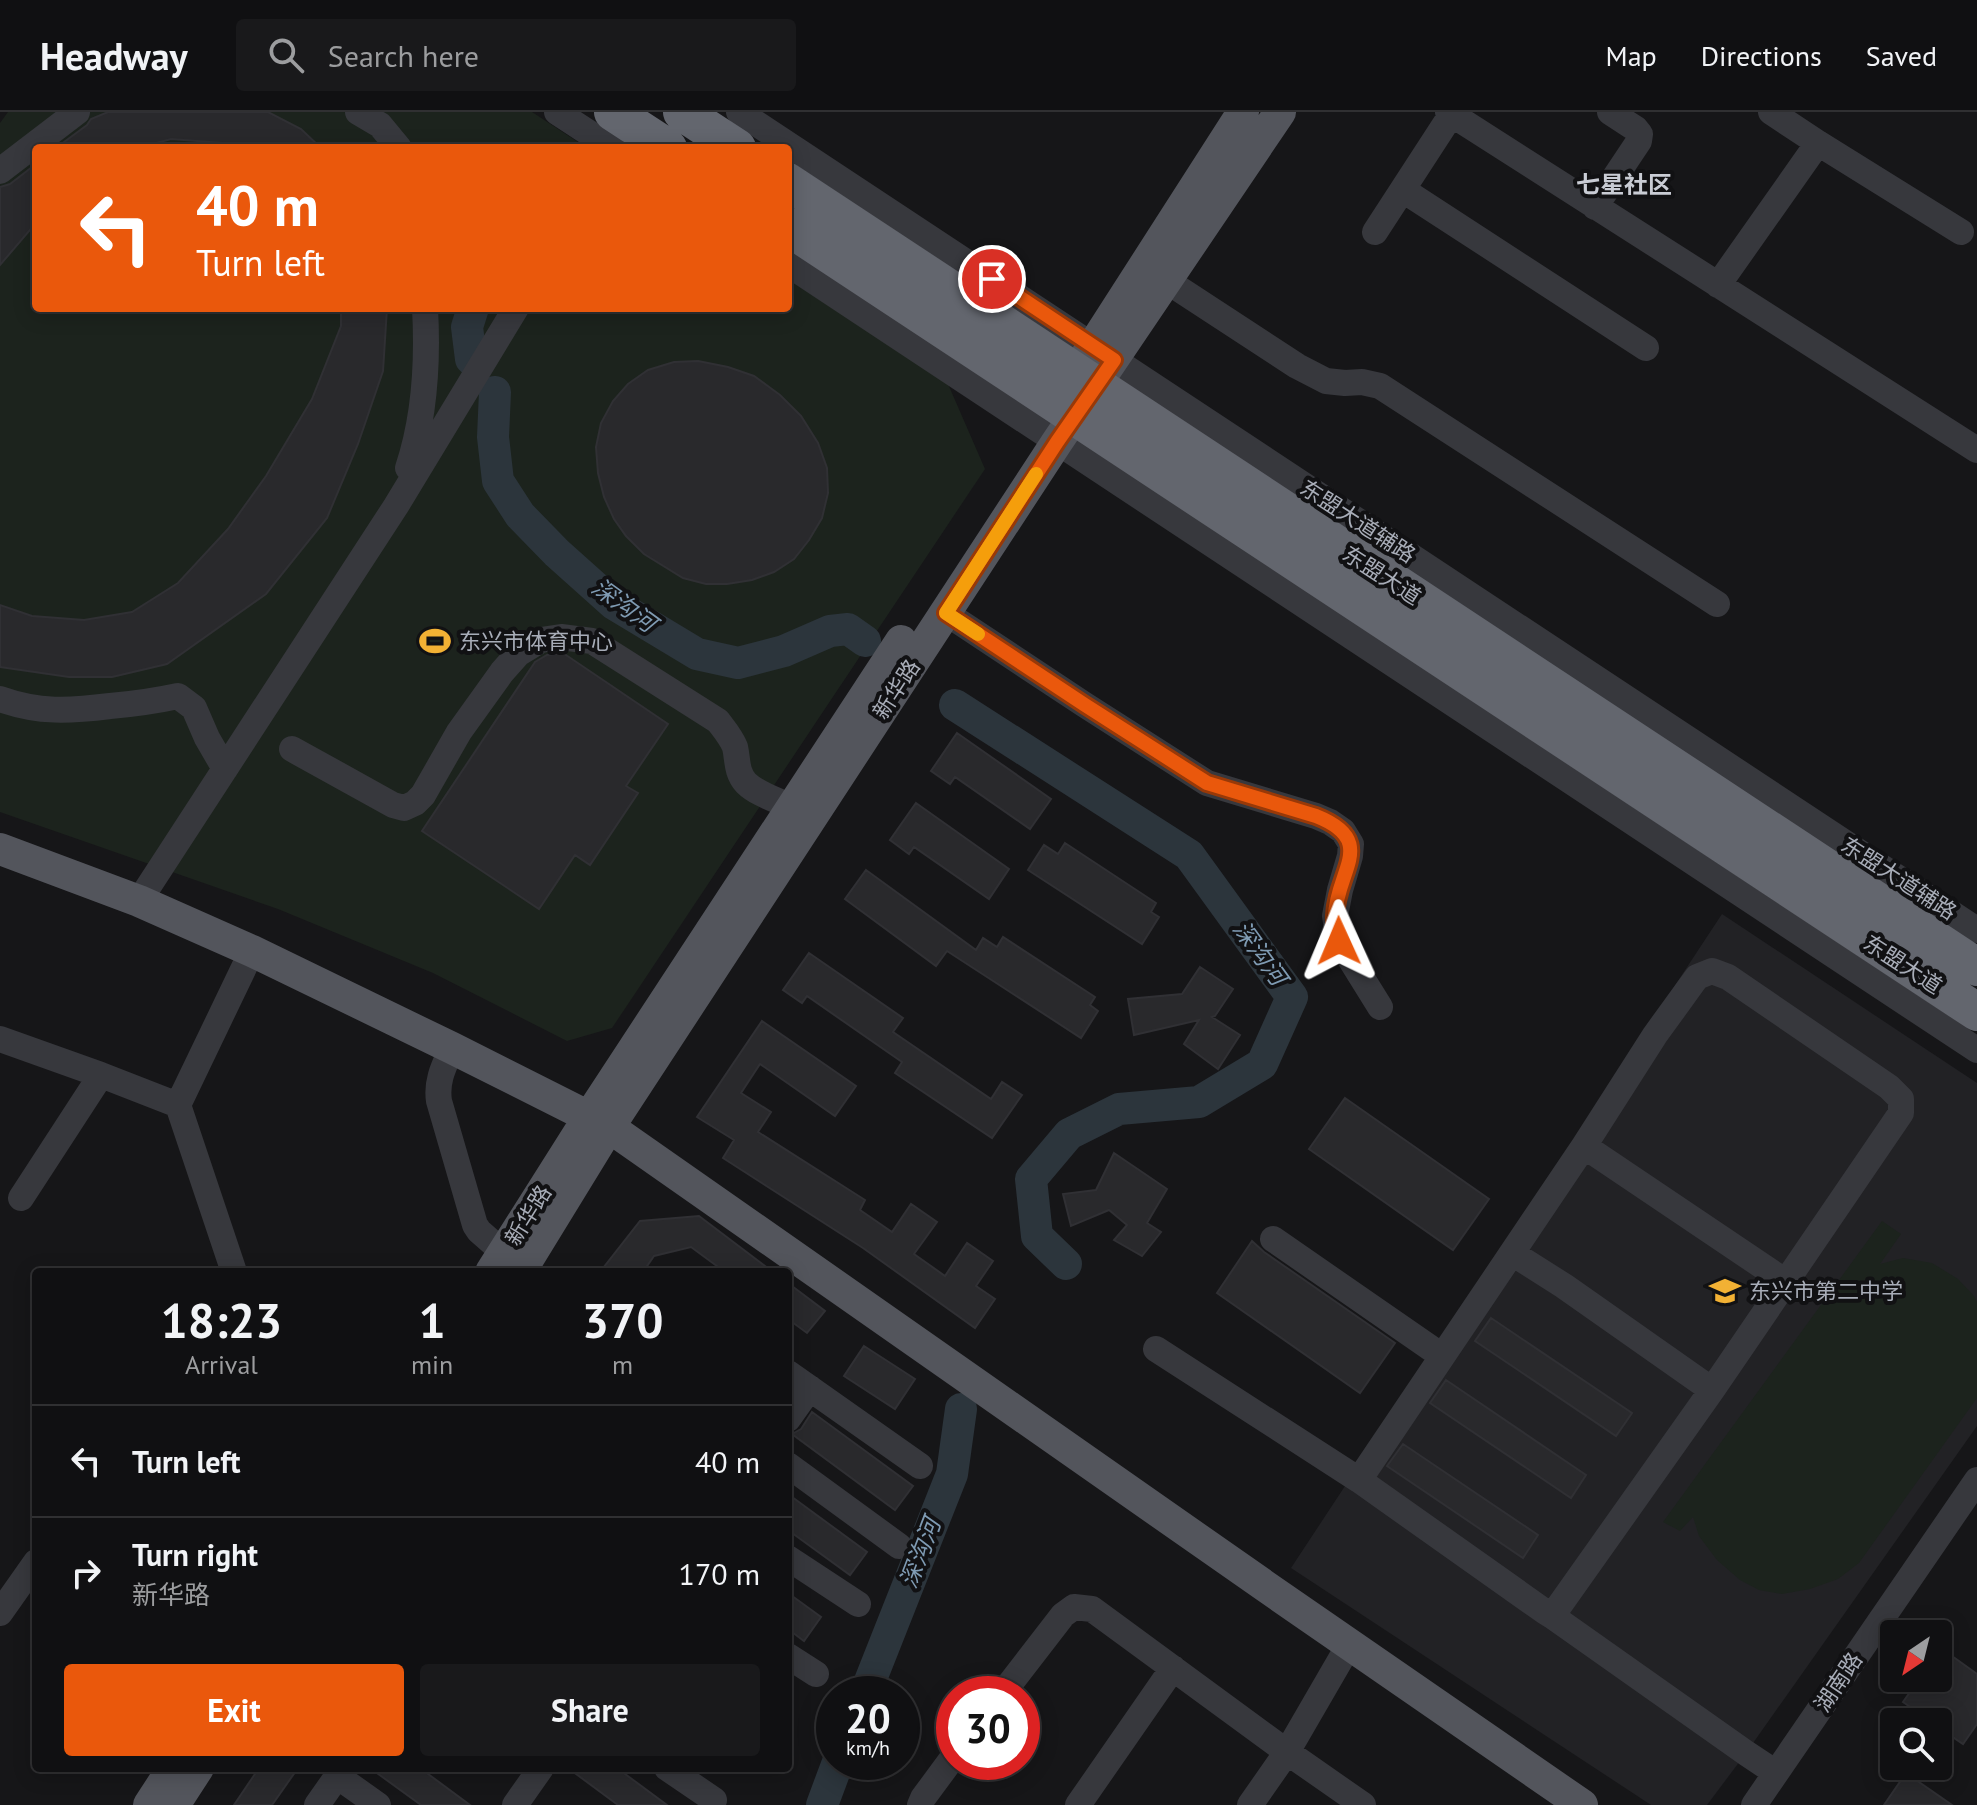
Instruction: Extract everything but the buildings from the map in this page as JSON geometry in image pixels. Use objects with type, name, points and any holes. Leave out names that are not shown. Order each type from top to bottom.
[{"type":"highway","points":[[682,112],[731,144]]},
{"type":"highway","points":[[617,133],[654,144]]},
{"type":"highway","name":"东盟大道","points":[[792,184],[1095,366],[1977,967]]},
{"type":"highway","name":"东盟大道","points":[[792,230],[1057,423],[1977,1012]]},
{"type":"main road","name":"新华路","points":[[599,1122],[791,807],[1095,366],[1243,112]]},
{"type":"main road","name":"新华路","points":[[1095,366],[1167,281],[1280,112]]},
{"type":"main road","name":"新华路","points":[[505,1266],[599,1122],[946,613],[1057,423]]},
{"type":"main road","points":[[0,849],[139,901],[252,951],[599,1122],[1582,1805]]},
{"type":"main road","points":[[149,1805],[170,1772]]},
{"type":"main road","points":[[174,1805],[195,1772]]},
{"type":"street","points":[[35,144],[77,112]]},
{"type":"street","points":[[358,112],[380,125],[396,144]]},
{"type":"street","points":[[557,112],[617,133]]},
{"type":"street","name":"东盟大道辅路","points":[[739,112],[784,144]]},
{"type":"street","points":[[1595,207],[1639,141],[1640,134],[1636,129],[1610,112]]},
{"type":"street","points":[[1771,112],[1961,232]]},
{"type":"street","points":[[1375,232],[1451,113],[1977,450]]},
{"type":"street","points":[[1718,285],[1818,143]]},
{"type":"street","points":[[0,171],[32,146]]},
{"type":"street","name":"东盟大道辅路","points":[[792,150],[1095,366],[1977,930]]},
{"type":"street","points":[[1403,190],[1646,348]]},
{"type":"street","points":[[792,266],[1057,423],[1977,1050]]},
{"type":"street","points":[[1167,281],[1297,366],[1326,381],[1380,386],[1717,604]]},
{"type":"street","points":[[396,506],[416,444],[425,384],[425,312]]},
{"type":"street","points":[[139,901],[396,506],[514,312]]},
{"type":"street","points":[[946,613],[1207,783],[1316,816],[1343,831],[1351,844],[1335,916],[1339,941],[1380,1007]]},
{"type":"street","points":[[292,749],[393,805],[404,808],[423,795],[459,732],[518,654],[541,640],[561,637],[592,641],[718,721],[736,750],[736,764],[744,781],[791,807]]},
{"type":"street","points":[[0,699],[18,705],[64,711],[178,696],[194,708],[225,769]]},
{"type":"street","points":[[233,1268],[178,1105],[252,951]]},
{"type":"street","points":[[1359,1480],[1655,1035],[1697,977],[1712,971],[1728,977],[1889,1087],[1901,1099],[1901,1113],[1712,1390],[1552,1616]]},
{"type":"street","points":[[0,1039],[178,1105]]},
{"type":"street","points":[[452,1048],[439,1078],[439,1101],[475,1225],[505,1266]]},
{"type":"street","points":[[21,1198],[101,1075]]},
{"type":"street","points":[[1584,1146],[1786,1282]]},
{"type":"street","points":[[1273,1239],[1442,1356]]},
{"type":"street","points":[[1512,1253],[1712,1390]]},
{"type":"street","points":[[1156,1349],[1359,1480],[1776,1773]]},
{"type":"street","points":[[792,1376],[920,1466]]},
{"type":"street","points":[[792,1413],[810,1388]]},
{"type":"street","points":[[792,1468],[899,1546]]},
{"type":"street","name":"湖南路","points":[[1754,1805],[1977,1480]]},
{"type":"street","points":[[792,1561],[858,1604]]},
{"type":"street","points":[[0,1613],[32,1568]]},
{"type":"street","points":[[1016,1676],[1063,1615],[1074,1607],[1092,1609],[1363,1805]]},
{"type":"street","points":[[1250,1805],[1287,1752],[1349,1645]]},
{"type":"street","points":[[792,1659],[816,1674]]},
{"type":"street","points":[[1078,1805],[1173,1668]]},
{"type":"street","points":[[317,1805],[340,1772],[378,1805]]},
{"type":"street","points":[[515,1805],[538,1772]]},
{"type":"street","points":[[673,1772],[714,1800]]},
{"type":"street","points":[[920,1805],[936,1780]]},
{"type":"shaded area","name":"东兴市体育中心","points":[[8,112],[532,112],[581,144],[32,144],[32,312],[792,312],[792,282],[948,384],[985,469],[612,1028],[567,1041],[433,973],[278,909],[0,812],[0,123]]},
{"type":"shaded area","name":"东兴市第二中学","points":[[1722,914],[1977,1083],[1977,1426],[1707,1805],[1651,1805],[1291,1568]]},
{"type":"shaded area","points":[[1882,1221],[1901,1234],[1880,1264],[1903,1258],[1932,1263],[1958,1279],[1974,1296],[1977,1302],[1977,1398],[1859,1563],[1838,1579],[1810,1589],[1782,1594],[1759,1590],[1740,1580],[1717,1560],[1699,1536],[1693,1517],[1680,1531],[1663,1522]]},
{"type":"waterway","name":"深沟河","points":[[471,359],[467,327],[472,312]]},
{"type":"waterway","name":"深沟河","points":[[495,392],[493,437],[498,481],[520,515],[614,604],[697,654],[738,663],[784,651],[830,631],[848,629],[865,641]]},
{"type":"waterway","name":"深沟河","points":[[955,705],[1189,855],[1292,997],[1262,1064],[1199,1102],[1119,1109],[1069,1134],[1031,1179],[1037,1236],[1066,1264]]},
{"type":"waterway","name":"深沟河","points":[[872,1676],[952,1474],[961,1409]]},
{"type":"waterway","name":"深沟河","points":[[822,1805],[831,1780]]},
{"type":"slow traffic","points":[[978,634],[946,613],[1036,474]]},
{"type":"place","name":"东兴市体育中心","points":[[435,641]]},
{"type":"place","name":"东兴市第二中学","points":[[1725,1291]]},
{"type":"district","name":"七星社区","points":[[1624,184]]},
{"type":"route","points":[[992,279],[1114,360],[946,613],[1207,783],[1316,816],[1343,831],[1351,844],[1335,916],[1339,941]]}]
